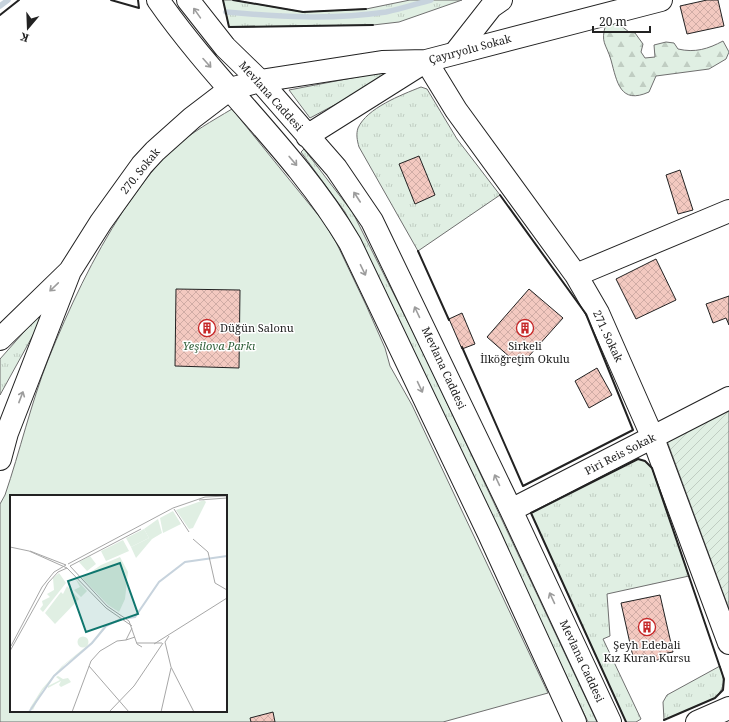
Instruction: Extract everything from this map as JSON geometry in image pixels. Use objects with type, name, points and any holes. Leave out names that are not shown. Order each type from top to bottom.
[{"type":"street","points":[[158,0],[182,34],[302,172],[332,212],[350,243],[483,520],[575,722]]},
{"type":"street","name":"Mevlana Caddesi","points":[[188,0],[225,48],[260,81],[336,168],[372,222],[511,510],[610,722]]},
{"type":"street","points":[[455,53],[491,7],[501,0]]},
{"type":"street","name":"Çayıryolu Sokak","points":[[230,89],[260,81],[382,62],[426,61],[661,0]]},
{"type":"street","points":[[307,136],[426,61]]},
{"type":"street","name":"271. Sokak","points":[[426,61],[456,110],[576,275],[598,313],[615,348],[653,438],[729,643]]},
{"type":"street","name":"270. Sokak","points":[[70,271],[101,222],[142,165],[155,151],[192,118],[230,89]]},
{"type":"street","points":[[576,275],[729,211]]},
{"type":"street","points":[[0,339],[70,271]]},
{"type":"street","points":[[0,458],[3,429],[70,271]]},
{"type":"street","name":"Piri Reis Sokak","points":[[511,510],[729,398]]},
{"type":"street","points":[[697,722],[729,708]]},
{"type":"green space","points":[[223,0],[233,0],[303,12],[366,9],[410,0],[462,0],[399,22],[373,25],[229,27]]},
{"type":"green space","points":[[615,21],[629,32],[635,33],[643,44],[641,52],[645,58],[655,57],[654,45],[666,42],[674,43],[678,49],[690,51],[707,48],[723,41],[729,52],[726,59],[709,69],[656,76],[649,92],[632,96],[621,89],[604,43],[604,30],[606,24]]},
{"type":"green space","points":[[404,68],[310,118],[289,90]]},
{"type":"green space","points":[[421,87],[427,89],[457,139],[500,195],[418,251],[359,147],[357,135],[358,128],[362,121],[377,108],[395,98]]},
{"type":"green space","name":"Yeşilova Parkı","points":[[232,109],[323,221],[336,242],[385,348],[390,366],[412,405],[548,693],[443,722],[0,722],[0,504],[5,495],[42,376],[64,321],[82,283],[112,228],[160,162],[174,148],[202,127]]},
{"type":"green space","points":[[304,149],[353,213],[423,352],[597,722],[588,722],[386,293],[345,212],[301,152]]},
{"type":"green space","points":[[53,299],[0,395],[0,359]]},
{"type":"green space","points":[[729,408],[729,609],[667,441]]},
{"type":"green space","points":[[638,459],[645,461],[652,468],[689,576],[607,594],[610,636],[603,639],[641,719],[636,722],[626,722],[531,513]]},
{"type":"green space","points":[[720,666],[723,683],[719,694],[715,698],[664,720],[663,702],[667,695]]},
{"type":"building","points":[[707,0],[718,0],[724,26],[687,34],[680,6]]},
{"type":"building","points":[[419,156],[435,195],[415,204],[399,164]]},
{"type":"building","points":[[680,170],[693,210],[678,214],[666,175]]},
{"type":"building","points":[[656,259],[676,300],[636,319],[616,279]]},
{"type":"building","name":"Düğün Salonu","points":[[176,289],[240,290],[239,368],[175,366]]},
{"type":"building","name":"Sirkeli İlköğretim Okulu","points":[[529,289],[563,318],[520,366],[487,337]]},
{"type":"building","points":[[729,296],[729,325],[726,318],[713,323],[706,304]]},
{"type":"building","points":[[462,313],[475,344],[462,349],[449,319]]},
{"type":"building","points":[[597,368],[612,395],[589,408],[575,381]]},
{"type":"building","name":"Şeyh Edebali Kız Kuran Kursu","points":[[660,595],[673,652],[662,654],[663,659],[646,662],[644,655],[633,657],[621,603]]},
{"type":"building","points":[[273,712],[275,722],[251,722],[250,718]]},
{"type":"waterway","points":[[0,6],[8,0]]},
{"type":"waterway","points":[[226,12],[306,17],[366,15],[386,12],[431,0]]},
{"type":"wall","points":[[0,15],[19,0]]},
{"type":"wall","points":[[111,0],[139,8],[138,0]]},
{"type":"wall","points":[[223,0],[229,27],[373,25]]},
{"type":"wall","points":[[233,0],[303,12],[366,9]]},
{"type":"wall","points":[[462,347],[523,486],[633,430],[586,314],[500,195]]},
{"type":"wall","points":[[418,251],[449,320]]},
{"type":"wall","points":[[626,722],[531,513],[638,459],[645,461],[652,468],[724,679],[723,690],[715,698],[664,720]]},
{"type":"place","name":"Düğün Salonu","points":[[207,328]]},
{"type":"place","name":"Sirkeli İlköğretim Okulu","points":[[525,328]]},
{"type":"place","name":"Şeyh Edebali Kız Kuran Kursu","points":[[647,627]]}]
